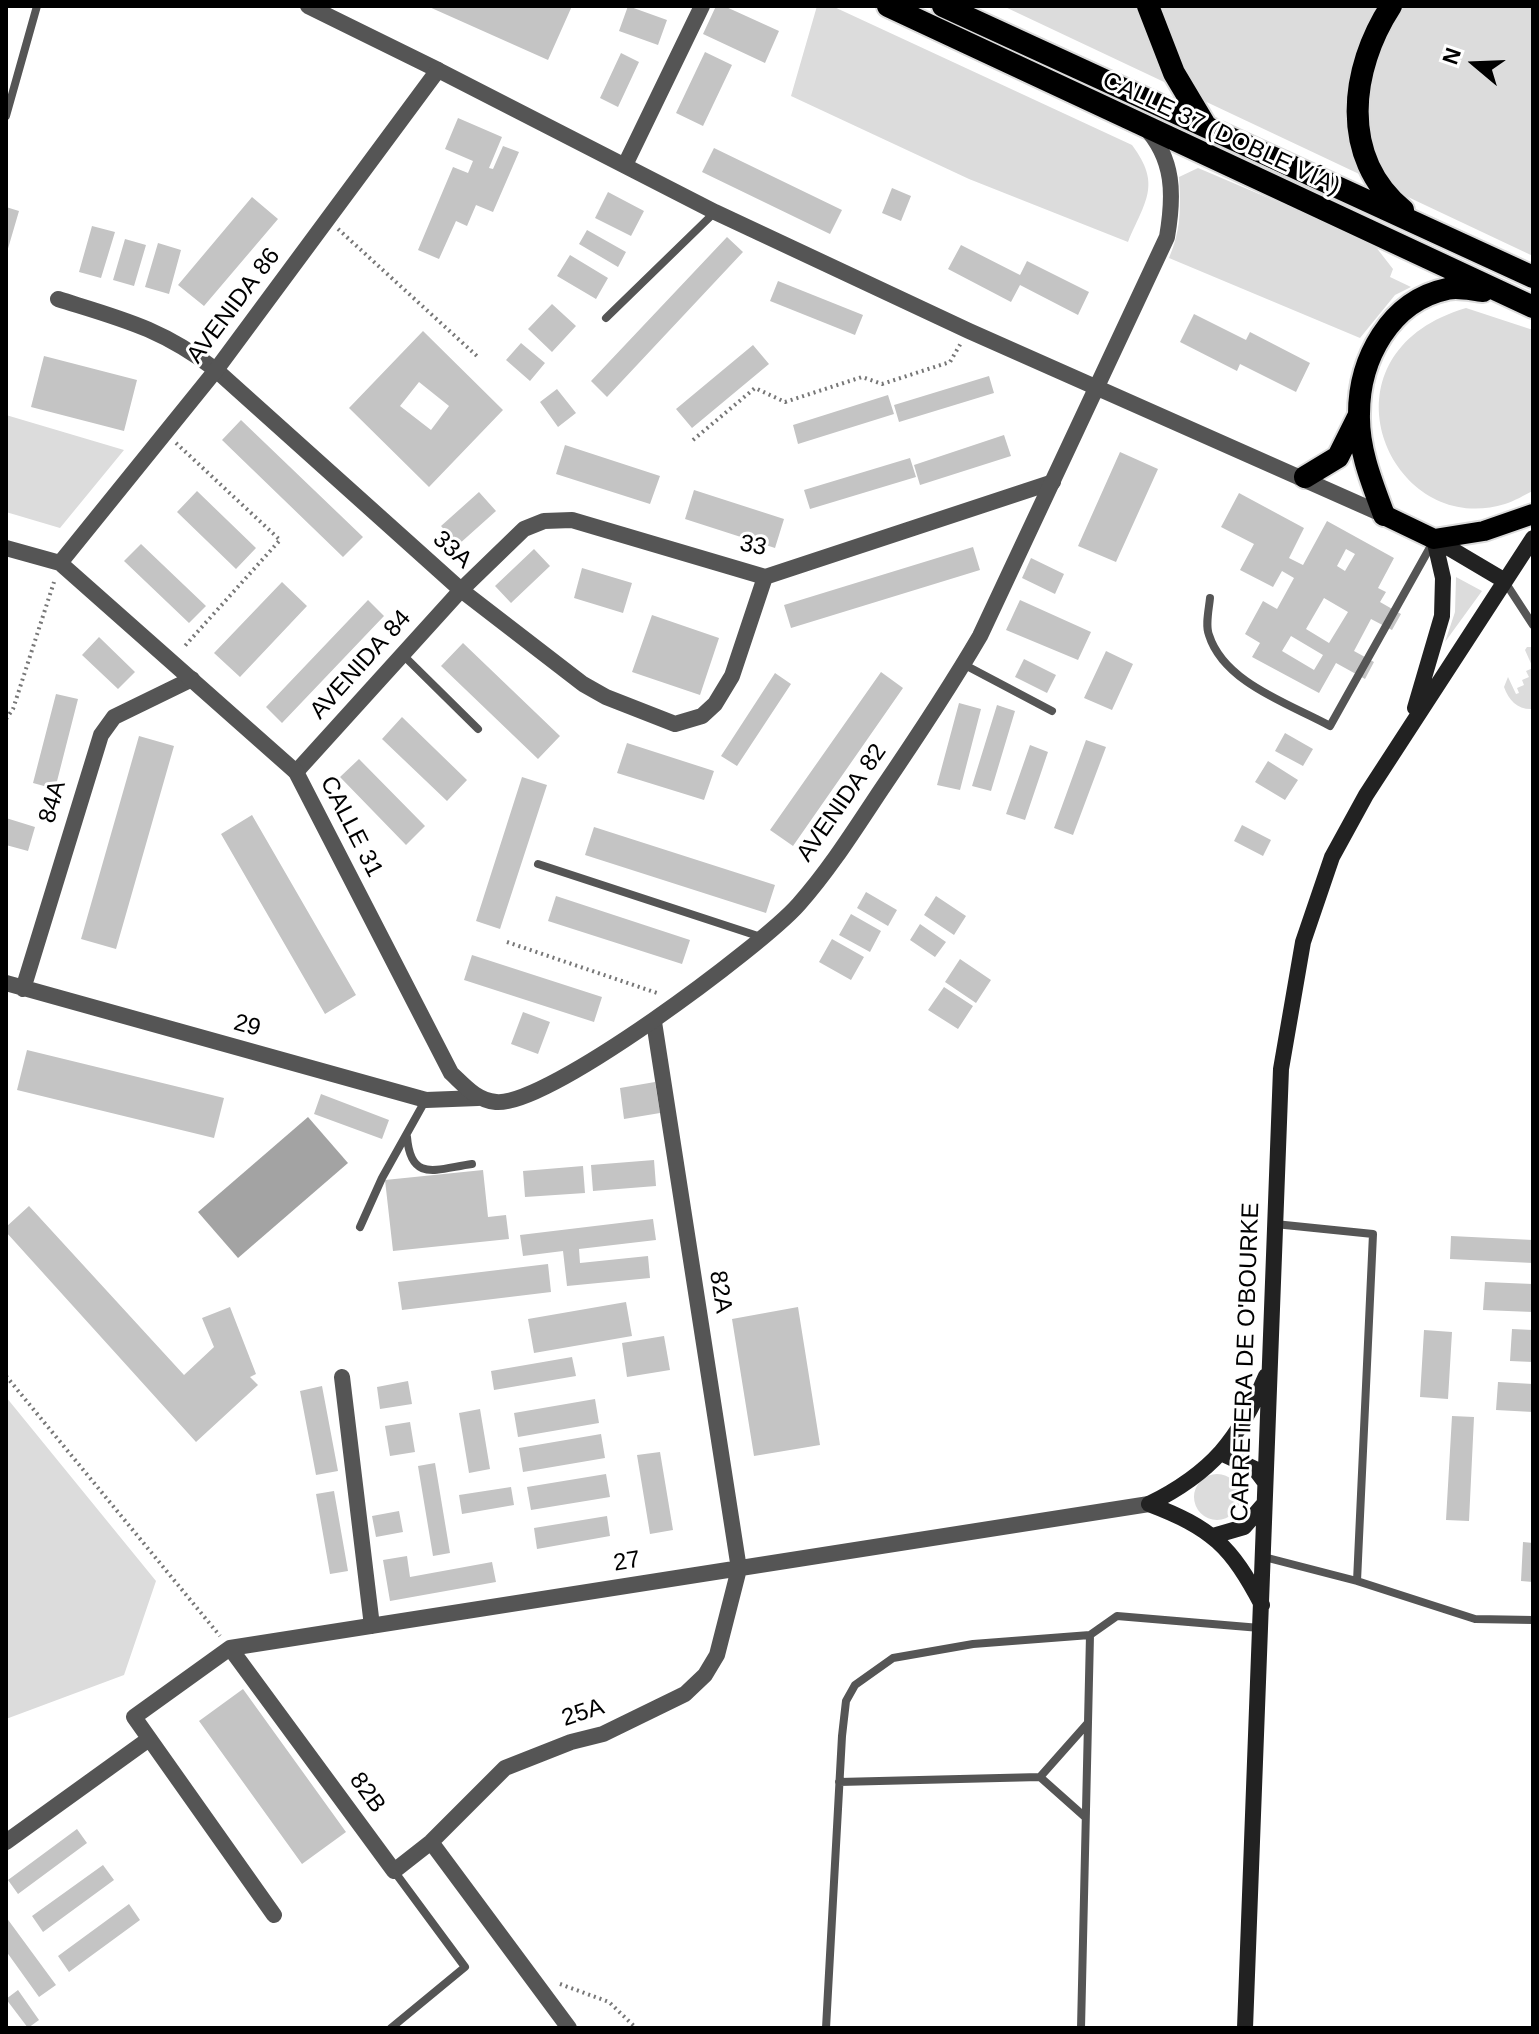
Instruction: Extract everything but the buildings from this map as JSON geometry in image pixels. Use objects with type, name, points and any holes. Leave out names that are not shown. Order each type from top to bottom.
[{"type":"highway","name":"CALLE 37 (DOBLE VÍA)","points":[[888,6],[1533,307]]},
{"type":"highway","name":"CALLE 37 (DOBLE VÍA)","points":[[943,6],[1419,224]]},
{"type":"highway","points":[[1148,6],[1174,73],[1205,125]]},
{"type":"highway","points":[[1391,6],[1364,58],[1356,115],[1364,153],[1378,184],[1419,224],[1533,277]]},
{"type":"highway","points":[[1305,477],[1338,457],[1359,414],[1370,359],[1398,313],[1424,296],[1450,288],[1501,293]]},
{"type":"highway","points":[[1359,414],[1365,466],[1384,515]]},
{"type":"main road","points":[[1434,539],[1484,531],[1533,514]]},
{"type":"main road","points":[[1384,515],[1434,539],[1505,581]]},
{"type":"main road","name":"CARRETERA DE O'BOURKE","points":[[1245,2028],[1281,1069],[1303,942],[1332,857],[1366,795],[1533,538]]},
{"type":"main road","points":[[1411,725],[1442,616],[1443,578],[1434,539]]},
{"type":"main road","points":[[1149,1504],[1177,1490],[1223,1454],[1250,1413],[1272,1363]]},
{"type":"main road","points":[[1223,1454],[1255,1469],[1264,1481]]},
{"type":"main road","points":[[1149,1504],[1177,1515],[1229,1549],[1262,1605]]},
{"type":"main road","points":[[1213,1536],[1244,1527],[1264,1504]]},
{"type":"street","points":[[308,6],[715,212],[969,331],[1305,477],[1384,515]]},
{"type":"street","points":[[625,165],[702,6]]},
{"type":"street","name":"AVENIDA 86","points":[[60,563],[216,370],[438,70]]},
{"type":"street","name":"AVENIDA 82","points":[[478,1098],[499,1102],[530,1094],[654,1022],[798,906],[836,858],[963,664],[1053,482],[1167,237],[1174,198],[1169,166],[1144,125]]},
{"type":"street","name":"33A","points":[[58,299],[155,330],[180,343],[216,370],[461,590],[583,684],[606,697],[675,724],[702,716],[721,695],[732,676],[765,577]]},
{"type":"street","name":"33","points":[[461,590],[524,529],[558,521],[572,520],[765,577],[1053,482]]},
{"type":"street","name":"CALLE 31","points":[[6,548],[60,563],[296,772],[451,1073],[478,1098]]},
{"type":"street","name":"AVENIDA 84","points":[[296,772],[461,590]]},
{"type":"street","name":"84A","points":[[23,989],[101,735],[114,717],[192,679]]},
{"type":"street","name":"29","points":[[6,983],[426,1100],[478,1098]]},
{"type":"street","name":"82A","points":[[654,1022],[739,1569]]},
{"type":"street","points":[[342,1377],[372,1626]]},
{"type":"street","name":"27","points":[[149,1739],[134,1717],[230,1648],[1149,1504]]},
{"type":"street","name":"25A","points":[[394,1871],[431,1842],[505,1768],[571,1742],[603,1734],[685,1694],[705,1675],[717,1655],[739,1569]]},
{"type":"street","name":"82B","points":[[230,1648],[394,1871]]},
{"type":"street","points":[[6,1842],[149,1739],[274,1915]]},
{"type":"street","points":[[431,1842],[569,2028]]},
{"type":"lane","points":[[6,116],[37,6]]},
{"type":"lane","points":[[606,318],[715,212]]},
{"type":"lane","points":[[1210,598],[1208,633],[1221,657],[1244,679],[1330,726],[1434,539]]},
{"type":"lane","points":[[1505,581],[1533,625]]},
{"type":"lane","points":[[403,655],[478,729]]},
{"type":"lane","points":[[963,664],[1052,711]]},
{"type":"lane","points":[[538,864],[762,938]]},
{"type":"lane","points":[[360,1227],[426,1100]]},
{"type":"lane","points":[[407,1136],[409,1159],[414,1166],[425,1170],[472,1164]]},
{"type":"lane","points":[[1275,1224],[1373,1234],[1357,1581]]},
{"type":"lane","points":[[1264,1557],[1357,1581],[1475,1619],[1533,1620]]},
{"type":"lane","points":[[826,2028],[839,1782],[846,1701],[855,1685],[893,1658],[973,1644],[1090,1635],[1117,1616],[1261,1628]]},
{"type":"lane","points":[[1081,2028],[1090,1635]]},
{"type":"lane","points":[[1040,1777],[1088,1723]]},
{"type":"lane","points":[[839,1782],[1040,1777],[1085,1817]]},
{"type":"lane","name":"82B","points":[[391,2028],[465,1967],[394,1871]]},
{"type":"path","points":[[328,219],[478,357]]},
{"type":"path","points":[[693,440],[755,388],[785,402],[862,377],[882,384],[950,362],[969,331]]},
{"type":"path","points":[[165,433],[280,540],[171,660]]},
{"type":"path","points":[[6,719],[13,709],[60,563]]},
{"type":"path","points":[[507,942],[681,1001]]},
{"type":"path","points":[[6,1376],[230,1648]]},
{"type":"path","points":[[528,1973],[609,2002],[636,2028]]},
{"type":"shaded area","points":[[817,6],[832,6],[1132,145],[1146,171],[1148,193],[1128,242],[969,179],[791,96]]},
{"type":"shaded area","points":[[1003,6],[1533,6],[1533,256]]},
{"type":"shaded area","points":[[1198,168],[1372,242],[1393,269],[1390,277],[1411,287],[1395,295],[1360,338],[1169,258],[1179,219],[1179,177]]},
{"type":"shaded area","points":[[1466,308],[1533,330],[1533,491],[1505,504],[1464,508],[1428,495],[1401,470],[1384,437],[1379,400],[1390,363],[1418,331]]},
{"type":"shaded area","points":[[6,415],[124,450],[60,528],[6,512]]},
{"type":"shaded area","points":[[1456,577],[1482,591],[1445,642],[1455,612]]},
{"type":"shaded area","points":[[1533,647],[1533,668],[1525,650]]},
{"type":"shaded area","points":[[1533,668],[1533,709],[1528,709],[1515,704],[1504,687],[1508,677],[1516,694],[1519,693],[1517,688],[1524,685],[1522,680],[1529,677],[1526,671]]},
{"type":"shaded area","points":[[308,1117],[348,1163],[238,1258],[198,1212]]},
{"type":"shaded area","points":[[6,1397],[156,1581],[124,1675],[6,1719]]},
{"type":"shaded area","points":[[1217,1474],[1226,1475],[1233,1481],[1239,1488],[1239,1506],[1233,1513],[1226,1519],[1217,1520],[1208,1519],[1201,1513],[1195,1506],[1194,1497],[1195,1488],[1201,1481],[1208,1475]]}]
